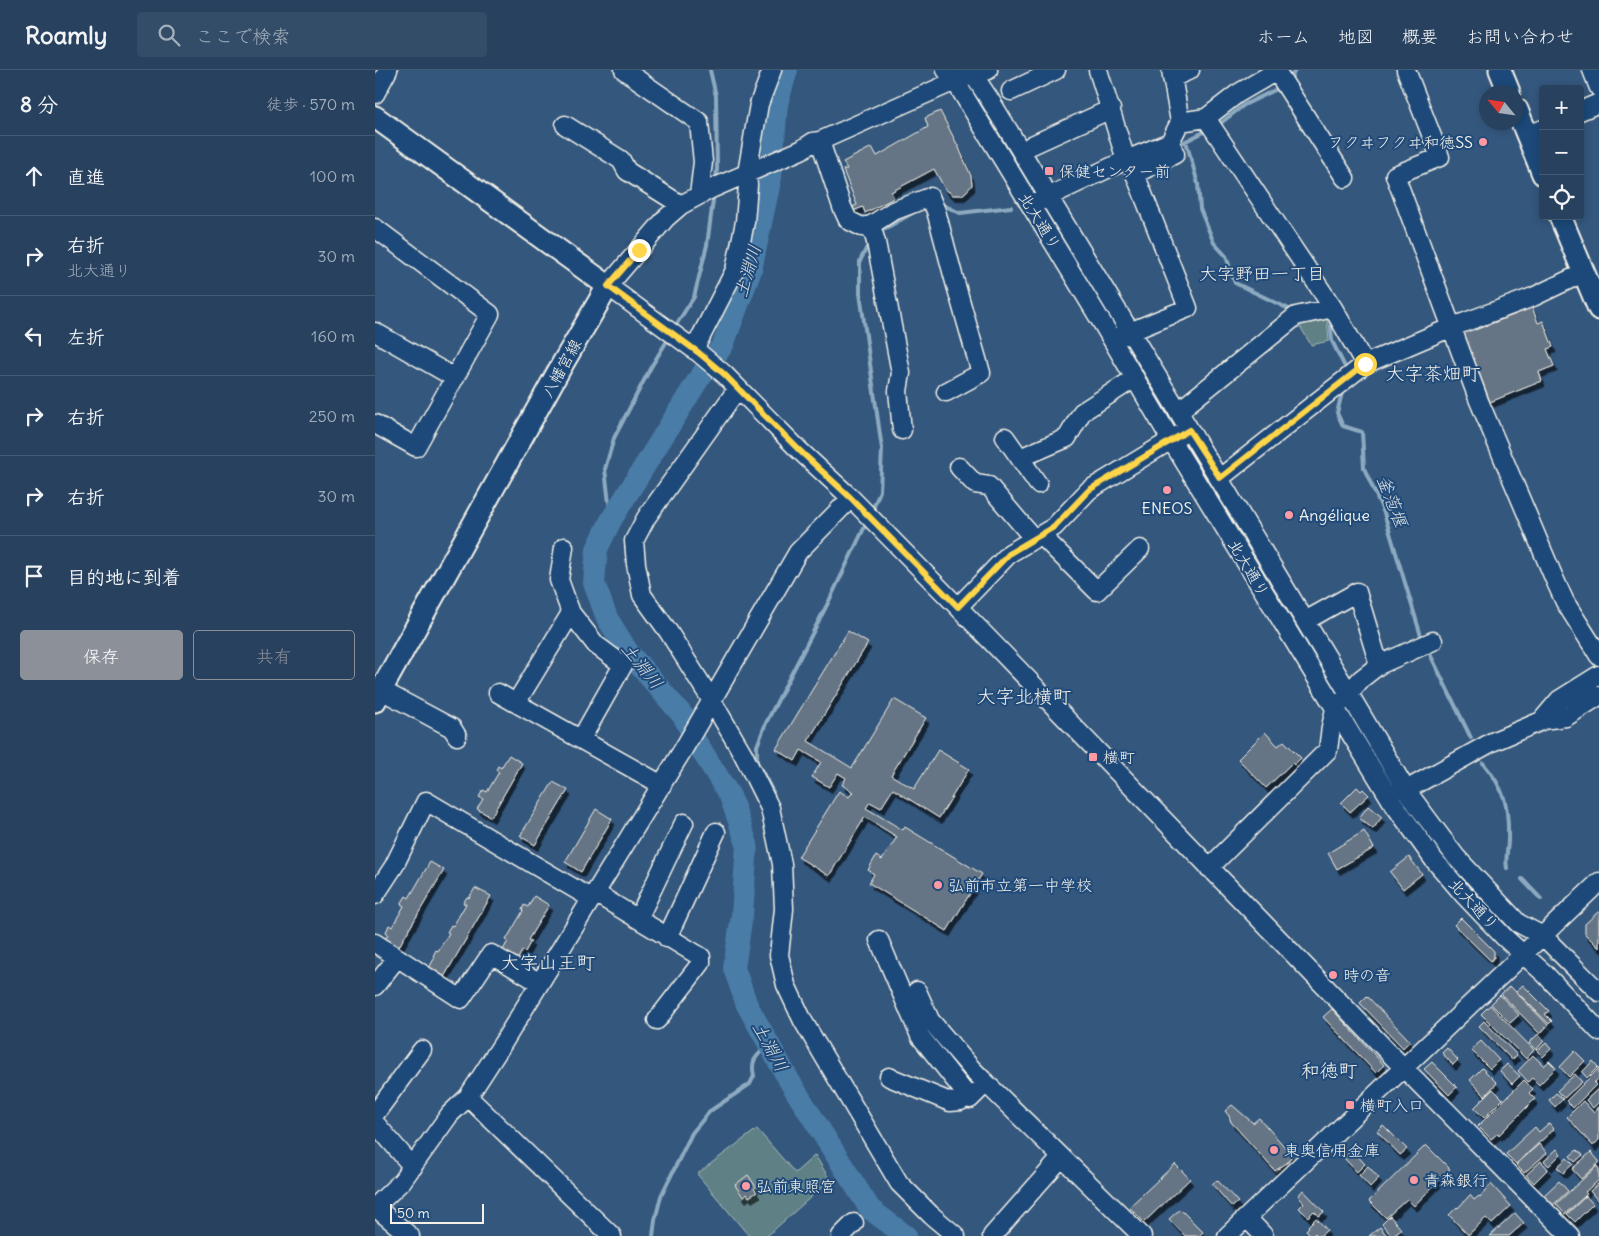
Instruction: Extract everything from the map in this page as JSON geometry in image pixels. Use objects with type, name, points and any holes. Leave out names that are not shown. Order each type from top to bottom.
[{"type":"main road","points":[[1500,70],[1506,85]]},
{"type":"main road","points":[[375,117],[608,286]]},
{"type":"main road","points":[[1524,119],[1535,132],[1539,153]]},
{"type":"main road","points":[[1562,220],[1599,310]]},
{"type":"main road","name":"八幡宮線","points":[[378,696],[563,363],[608,286]]},
{"type":"street","points":[[375,94],[388,70]]},
{"type":"street","points":[[624,70],[699,122],[705,192]]},
{"type":"street","points":[[697,351],[735,270],[745,222],[759,104],[772,70]]},
{"type":"street","points":[[1011,91],[1056,70]]},
{"type":"street","points":[[1098,70],[1126,160]]},
{"type":"street","points":[[1113,340],[1188,308],[1135,174],[1175,154],[1172,146],[1180,122],[1172,74],[1190,70]]},
{"type":"street","points":[[1406,70],[1440,157],[1395,175],[1479,401],[1565,602],[1599,656]]},
{"type":"street","points":[[1591,70],[1599,88]]},
{"type":"street","points":[[1210,124],[1237,94],[1278,71],[1345,178]]},
{"type":"street","points":[[978,72],[950,76],[820,141],[813,142],[801,150],[705,192],[681,205],[666,218],[608,286],[697,351],[724,374],[799,450],[851,498],[1209,868],[1570,1236]]},
{"type":"street","name":"北大通り","points":[[978,72],[1048,197],[1220,478],[1406,790],[1456,857],[1518,923],[1543,936],[1599,992]]},
{"type":"street","name":"北大通り","points":[[950,76],[1113,340],[1171,440],[1393,803],[1434,860],[1463,894],[1504,937],[1545,974],[1599,1031]]},
{"type":"street","points":[[1584,109],[1599,103]]},
{"type":"street","points":[[1031,145],[1111,109]]},
{"type":"street","points":[[1180,122],[1210,124]]},
{"type":"street","points":[[1210,124],[1333,308],[1365,364]]},
{"type":"street","points":[[565,125],[621,160],[627,171],[681,205]]},
{"type":"street","points":[[820,141],[848,220],[874,234],[901,373],[898,391],[902,430]]},
{"type":"street","points":[[1030,206],[1126,160],[1172,146]]},
{"type":"street","points":[[874,234],[893,211],[933,204],[981,373],[946,392]]},
{"type":"street","points":[[375,424],[416,447],[490,314],[376,230]]},
{"type":"street","points":[[1220,478],[1365,364],[1452,326],[1533,297],[1583,273]]},
{"type":"street","points":[[1179,411],[1296,316],[1333,308]]},
{"type":"street","points":[[375,332],[455,378]]},
{"type":"street","points":[[1020,458],[1067,438],[1082,412],[1135,378]]},
{"type":"street","points":[[738,388],[646,518],[634,540],[642,595],[668,631],[712,701],[743,754],[770,808],[782,864],[784,909],[779,956],[786,985],[803,1021],[899,1184],[956,1236]]},
{"type":"street","points":[[958,607],[1010,553],[1054,527],[1089,490],[1189,430]]},
{"type":"street","points":[[1005,437],[1038,484]]},
{"type":"street","points":[[959,466],[975,484],[989,486],[1037,537],[1097,591],[1140,549]]},
{"type":"street","points":[[409,1236],[375,1207],[402,1181],[450,1114],[468,1097],[703,717],[798,552],[851,498]]},
{"type":"street","points":[[564,548],[559,580],[571,613],[597,645],[623,665],[581,739]]},
{"type":"street","points":[[1305,621],[1357,592],[1379,665]]},
{"type":"street","points":[[516,703],[571,613]]},
{"type":"street","points":[[1209,868],[1328,750],[1335,709],[1361,679],[1379,665],[1433,641]]},
{"type":"street","points":[[1599,674],[1559,700],[1542,720],[1566,717],[1599,696]]},
{"type":"street","points":[[498,693],[661,785]]},
{"type":"street","points":[[378,696],[452,728],[457,736]]},
{"type":"street","points":[[1406,790],[1492,742],[1546,719]]},
{"type":"street","points":[[375,894],[394,866],[426,801],[593,896],[638,919],[701,957],[701,963],[657,1020]]},
{"type":"street","points":[[638,919],[684,823]]},
{"type":"street","points":[[667,938],[716,832]]},
{"type":"street","points":[[1227,1236],[1599,882]]},
{"type":"street","points":[[879,940],[920,1036],[970,1099],[986,1084]]},
{"type":"street","points":[[375,943],[461,999],[491,954],[539,983]]},
{"type":"street","points":[[375,986],[397,958]]},
{"type":"street","points":[[917,991],[930,1020],[972,1069],[1142,1236]]},
{"type":"street","points":[[375,1114],[422,1050]]},
{"type":"street","points":[[889,1077],[950,1102],[961,1101],[968,1096]]},
{"type":"street","points":[[468,1097],[612,1236]]},
{"type":"street","points":[[375,1123],[413,1167]]},
{"type":"street","points":[[992,1236],[1061,1158]]},
{"type":"street","points":[[1247,1218],[1264,1236]]},
{"type":"street","points":[[841,1236],[854,1223]]},
{"type":"green space","points":[[1327,318],[1329,341],[1311,345],[1298,323]]},
{"type":"green space","points":[[757,1129],[795,1173],[815,1155],[830,1180],[767,1236],[749,1236],[697,1174]]},
{"type":"building","points":[[940,111],[971,176],[972,185],[967,191],[962,195],[953,195],[945,189],[934,169],[891,192],[894,198],[865,213],[863,207],[850,212],[850,208],[857,205],[843,170],[847,169],[843,162],[872,147],[877,156],[928,127],[925,118]]},
{"type":"building","points":[[1528,302],[1538,323],[1543,321],[1553,347],[1547,349],[1554,366],[1539,372],[1542,381],[1490,402],[1463,331],[1474,327],[1475,330],[1524,311],[1521,305]]},
{"type":"building","points":[[848,631],[868,643],[808,741],[852,768],[894,699],[926,718],[891,775],[914,789],[938,750],[969,769],[939,818],[893,789],[881,808],[870,802],[866,808],[903,830],[905,827],[982,874],[947,931],[869,883],[874,874],[868,870],[876,856],[882,860],[897,837],[865,817],[829,876],[798,857],[839,791],[849,797],[853,792],[842,785],[846,778],[838,773],[829,787],[812,777],[821,762],[801,750],[795,761],[776,749]]},
{"type":"building","points":[[1265,732],[1278,746],[1284,741],[1301,758],[1294,765],[1292,763],[1266,788],[1238,759]]},
{"type":"building","points":[[509,755],[522,763],[491,817],[477,809],[483,799],[479,797],[483,790],[487,792],[499,772],[496,770],[498,766],[501,768]]},
{"type":"building","points":[[553,782],[568,790],[535,845],[520,836]]},
{"type":"building","points":[[1357,787],[1361,791],[1363,789],[1369,795],[1350,812],[1341,803]]},
{"type":"building","points":[[1368,806],[1382,817],[1373,829],[1359,818]]},
{"type":"building","points":[[596,809],[612,819],[581,872],[565,862]]},
{"type":"building","points":[[1364,831],[1374,848],[1337,869],[1328,853]]},
{"type":"building","points":[[1409,857],[1422,874],[1403,889],[1390,872]]},
{"type":"building","points":[[430,862],[444,870],[398,948],[384,940],[388,934],[386,932],[389,925],[392,927],[404,906],[401,904],[406,896],[409,898]]},
{"type":"building","points":[[475,888],[491,896],[444,977],[429,968],[435,957],[433,956],[436,950],[438,951],[449,933],[447,932],[451,925],[453,926],[466,904],[463,903],[467,897],[469,898]]},
{"type":"building","points":[[534,896],[549,905],[528,940],[531,941],[525,952],[522,951],[518,959],[503,950],[508,941],[506,940],[523,911],[524,905],[528,907]]},
{"type":"building","points":[[1599,911],[1599,948],[1585,934],[1585,924]]},
{"type":"building","points":[[1461,918],[1494,951],[1494,957],[1491,961],[1454,925]]},
{"type":"building","points":[[1523,985],[1549,1011],[1545,1014],[1552,1021],[1549,1024],[1516,991]]},
{"type":"building","points":[[1510,986],[1548,1025],[1540,1034],[1501,994]]},
{"type":"building","points":[[1500,995],[1519,1015],[1510,1023],[1491,1004]]},
{"type":"building","points":[[1367,996],[1410,1041],[1403,1048],[1360,1003]]},
{"type":"building","points":[[1490,1005],[1534,1050],[1526,1059],[1481,1014]]},
{"type":"building","points":[[1332,1009],[1384,1065],[1376,1073],[1323,1017]]},
{"type":"building","points":[[1484,1021],[1517,1055],[1512,1060],[1479,1026]]},
{"type":"building","points":[[1538,1034],[1544,1041],[1536,1050],[1529,1043]]},
{"type":"building","points":[[1481,1041],[1499,1060],[1490,1069],[1471,1050]]},
{"type":"building","points":[[1546,1043],[1551,1049],[1543,1057],[1537,1051]]},
{"type":"building","points":[[1447,1048],[1458,1060],[1453,1065],[1442,1053]]},
{"type":"building","points":[[1575,1051],[1585,1061],[1569,1077],[1560,1067]]},
{"type":"building","points":[[1533,1055],[1544,1066],[1549,1061],[1556,1068],[1539,1085],[1532,1078],[1528,1082],[1518,1071]]},
{"type":"building","points":[[1593,1061],[1598,1067],[1587,1078],[1582,1072]]},
{"type":"building","points":[[1432,1062],[1457,1087],[1449,1095],[1424,1069]]},
{"type":"building","points":[[1507,1064],[1520,1076],[1512,1084],[1500,1071]]},
{"type":"building","points":[[1482,1068],[1497,1083],[1485,1096],[1470,1080]]},
{"type":"building","points":[[1599,1068],[1599,1078],[1594,1083],[1596,1085],[1573,1108],[1566,1101]]},
{"type":"building","points":[[1575,1074],[1582,1082],[1564,1098],[1557,1091]]},
{"type":"building","points":[[1524,1080],[1533,1089],[1529,1093],[1535,1099],[1499,1135],[1498,1133],[1491,1139],[1478,1126]]},
{"type":"building","points":[[1599,1088],[1599,1102],[1593,1108],[1586,1100]]},
{"type":"building","points":[[1493,1089],[1503,1099],[1484,1118],[1474,1108]]},
{"type":"building","points":[[1556,1093],[1563,1099],[1555,1107],[1549,1100]]},
{"type":"building","points":[[1583,1101],[1593,1112],[1599,1107],[1599,1140],[1593,1146],[1567,1117]]},
{"type":"building","points":[[1232,1105],[1253,1123],[1259,1118],[1292,1155],[1288,1162],[1275,1171],[1231,1122],[1225,1111]]},
{"type":"building","points":[[1549,1123],[1554,1129],[1516,1164],[1506,1154],[1535,1127],[1539,1132]]},
{"type":"building","points":[[1383,1125],[1407,1149],[1400,1155],[1377,1131]]},
{"type":"building","points":[[1539,1144],[1547,1153],[1524,1173],[1516,1165]]},
{"type":"building","points":[[1426,1145],[1450,1169],[1414,1206],[1407,1199],[1386,1218],[1369,1201]]},
{"type":"building","points":[[1557,1149],[1561,1154],[1549,1166],[1544,1161]]},
{"type":"building","points":[[1352,1150],[1365,1164],[1357,1172],[1344,1158]]},
{"type":"building","points":[[1577,1150],[1583,1155],[1575,1162],[1570,1156]]},
{"type":"building","points":[[1591,1152],[1599,1163],[1581,1179],[1572,1169]]},
{"type":"building","points":[[1567,1158],[1573,1164],[1563,1173],[1557,1167]]},
{"type":"building","points":[[1541,1161],[1548,1169],[1534,1183],[1526,1175]]},
{"type":"building","points":[[1175,1164],[1190,1179],[1144,1222],[1129,1207]]},
{"type":"building","points":[[1368,1166],[1379,1178],[1370,1187],[1359,1175]]},
{"type":"building","points":[[1597,1166],[1599,1169],[1599,1180],[1565,1214],[1556,1204]]},
{"type":"building","name":"弘前東照宮","points":[[748,1175],[757,1192],[749,1197],[747,1194],[743,1197],[735,1185]]},
{"type":"building","points":[[1217,1180],[1238,1202],[1232,1207],[1212,1184]]},
{"type":"building","points":[[1559,1181],[1568,1191],[1552,1206],[1543,1196]]},
{"type":"building","points":[[1599,1183],[1599,1200],[1598,1201],[1590,1191]]},
{"type":"building","points":[[1491,1184],[1511,1206],[1492,1224],[1486,1218],[1468,1235],[1449,1215],[1470,1195],[1474,1200],[1480,1197]]},
{"type":"building","points":[[1303,1190],[1324,1212],[1319,1216],[1314,1211],[1308,1217],[1299,1208],[1304,1203],[1298,1196]]},
{"type":"building","points":[[1586,1196],[1593,1204],[1575,1222],[1567,1214]]},
{"type":"building","points":[[1180,1209],[1203,1232],[1199,1236],[1185,1236],[1169,1219]]},
{"type":"building","points":[[1515,1213],[1524,1223],[1509,1236],[1490,1236]]},
{"type":"building","points":[[1390,1216],[1401,1229],[1392,1236],[1382,1224]]},
{"type":"building","points":[[1316,1218],[1327,1230],[1320,1236],[1317,1236],[1315,1233],[1312,1236],[1306,1230]]},
{"type":"building","points":[[1380,1227],[1387,1236],[1369,1236]]},
{"type":"waterway","points":[[710,70],[716,96],[716,181]]},
{"type":"waterway","name":"土淵川","points":[[787,70],[777,104],[771,177],[751,270],[723,345],[698,380],[611,520],[597,549],[594,583],[607,618],[628,652],[684,717],[695,740],[730,796],[747,844],[742,915],[734,968],[747,1005],[790,1082],[870,1209],[906,1236]]},
{"type":"waterway","points":[[1288,81],[1295,70]]},
{"type":"waterway","points":[[1217,126],[1244,105],[1281,87]]},
{"type":"waterway","points":[[1176,146],[1208,130]]},
{"type":"waterway","name":"釜萢堰","points":[[1186,141],[1198,184],[1200,209],[1214,243],[1226,256],[1235,283],[1294,310]]},
{"type":"waterway","points":[[674,328],[694,297],[707,245],[714,193]]},
{"type":"waterway","points":[[939,203],[960,213],[1011,207]]},
{"type":"waterway","points":[[879,232],[918,210]]},
{"type":"waterway","points":[[869,243],[860,261],[860,293],[882,449],[880,491],[872,511]]},
{"type":"waterway","name":"釜萢堰","points":[[1330,318],[1332,341],[1344,365]]},
{"type":"waterway","points":[[611,520],[605,469],[614,438],[651,367],[670,336]]},
{"type":"waterway","name":"釜萢堰","points":[[1343,389],[1337,413],[1343,426],[1362,432],[1364,468],[1384,513],[1421,636]]},
{"type":"waterway","points":[[773,792],[757,762],[757,746],[766,723],[829,601],[867,522]]},
{"type":"waterway","name":"釜萢堰","points":[[1428,650],[1471,738]]},
{"type":"waterway","name":"釜萢堰","points":[[1483,763],[1496,781],[1504,798],[1508,817],[1507,868]]},
{"type":"waterway","name":"釜萢堰","points":[[1522,879],[1541,899]]},
{"type":"waterway","points":[[653,1236],[661,1196],[692,1133],[710,1111],[750,1084],[754,1076],[753,1066],[755,1058],[769,1044]]},
{"type":"place","name":"フクヰフクヰ和徳SS","points":[[1483,142]]},
{"type":"place","name":"保健センター前","points":[[1049,171]]},
{"type":"place","name":"ENEOS","points":[[1167,490]]},
{"type":"place","name":"Angélique","points":[[1289,515]]},
{"type":"place","name":"横町","points":[[1093,757]]},
{"type":"place","name":"弘前市立第一中学校","points":[[938,885]]},
{"type":"place","name":"時の音","points":[[1333,975]]},
{"type":"place","name":"横町入口","points":[[1350,1105]]},
{"type":"place","name":"東奥信用金庫","points":[[1274,1150]]},
{"type":"place","name":"青森銀行","points":[[1414,1180]]},
{"type":"place","name":"弘前東照宮","points":[[746,1186]]},
{"type":"district","name":"大字野田一丁目","points":[[1262,274]]},
{"type":"district","name":"大字茶畑町","points":[[1433,373]]},
{"type":"district","name":"大字北横町","points":[[1024,696]]},
{"type":"district","name":"大字山王町","points":[[548,962]]},
{"type":"district","name":"和徳町","points":[[1329,1070]]},
{"type":"route","points":[[639,250],[608,286],[699,353],[724,374],[799,450],[851,498],[958,607],[1010,553],[1054,527],[1089,490],[1171,440],[1189,430],[1220,478],[1365,364]]}]
